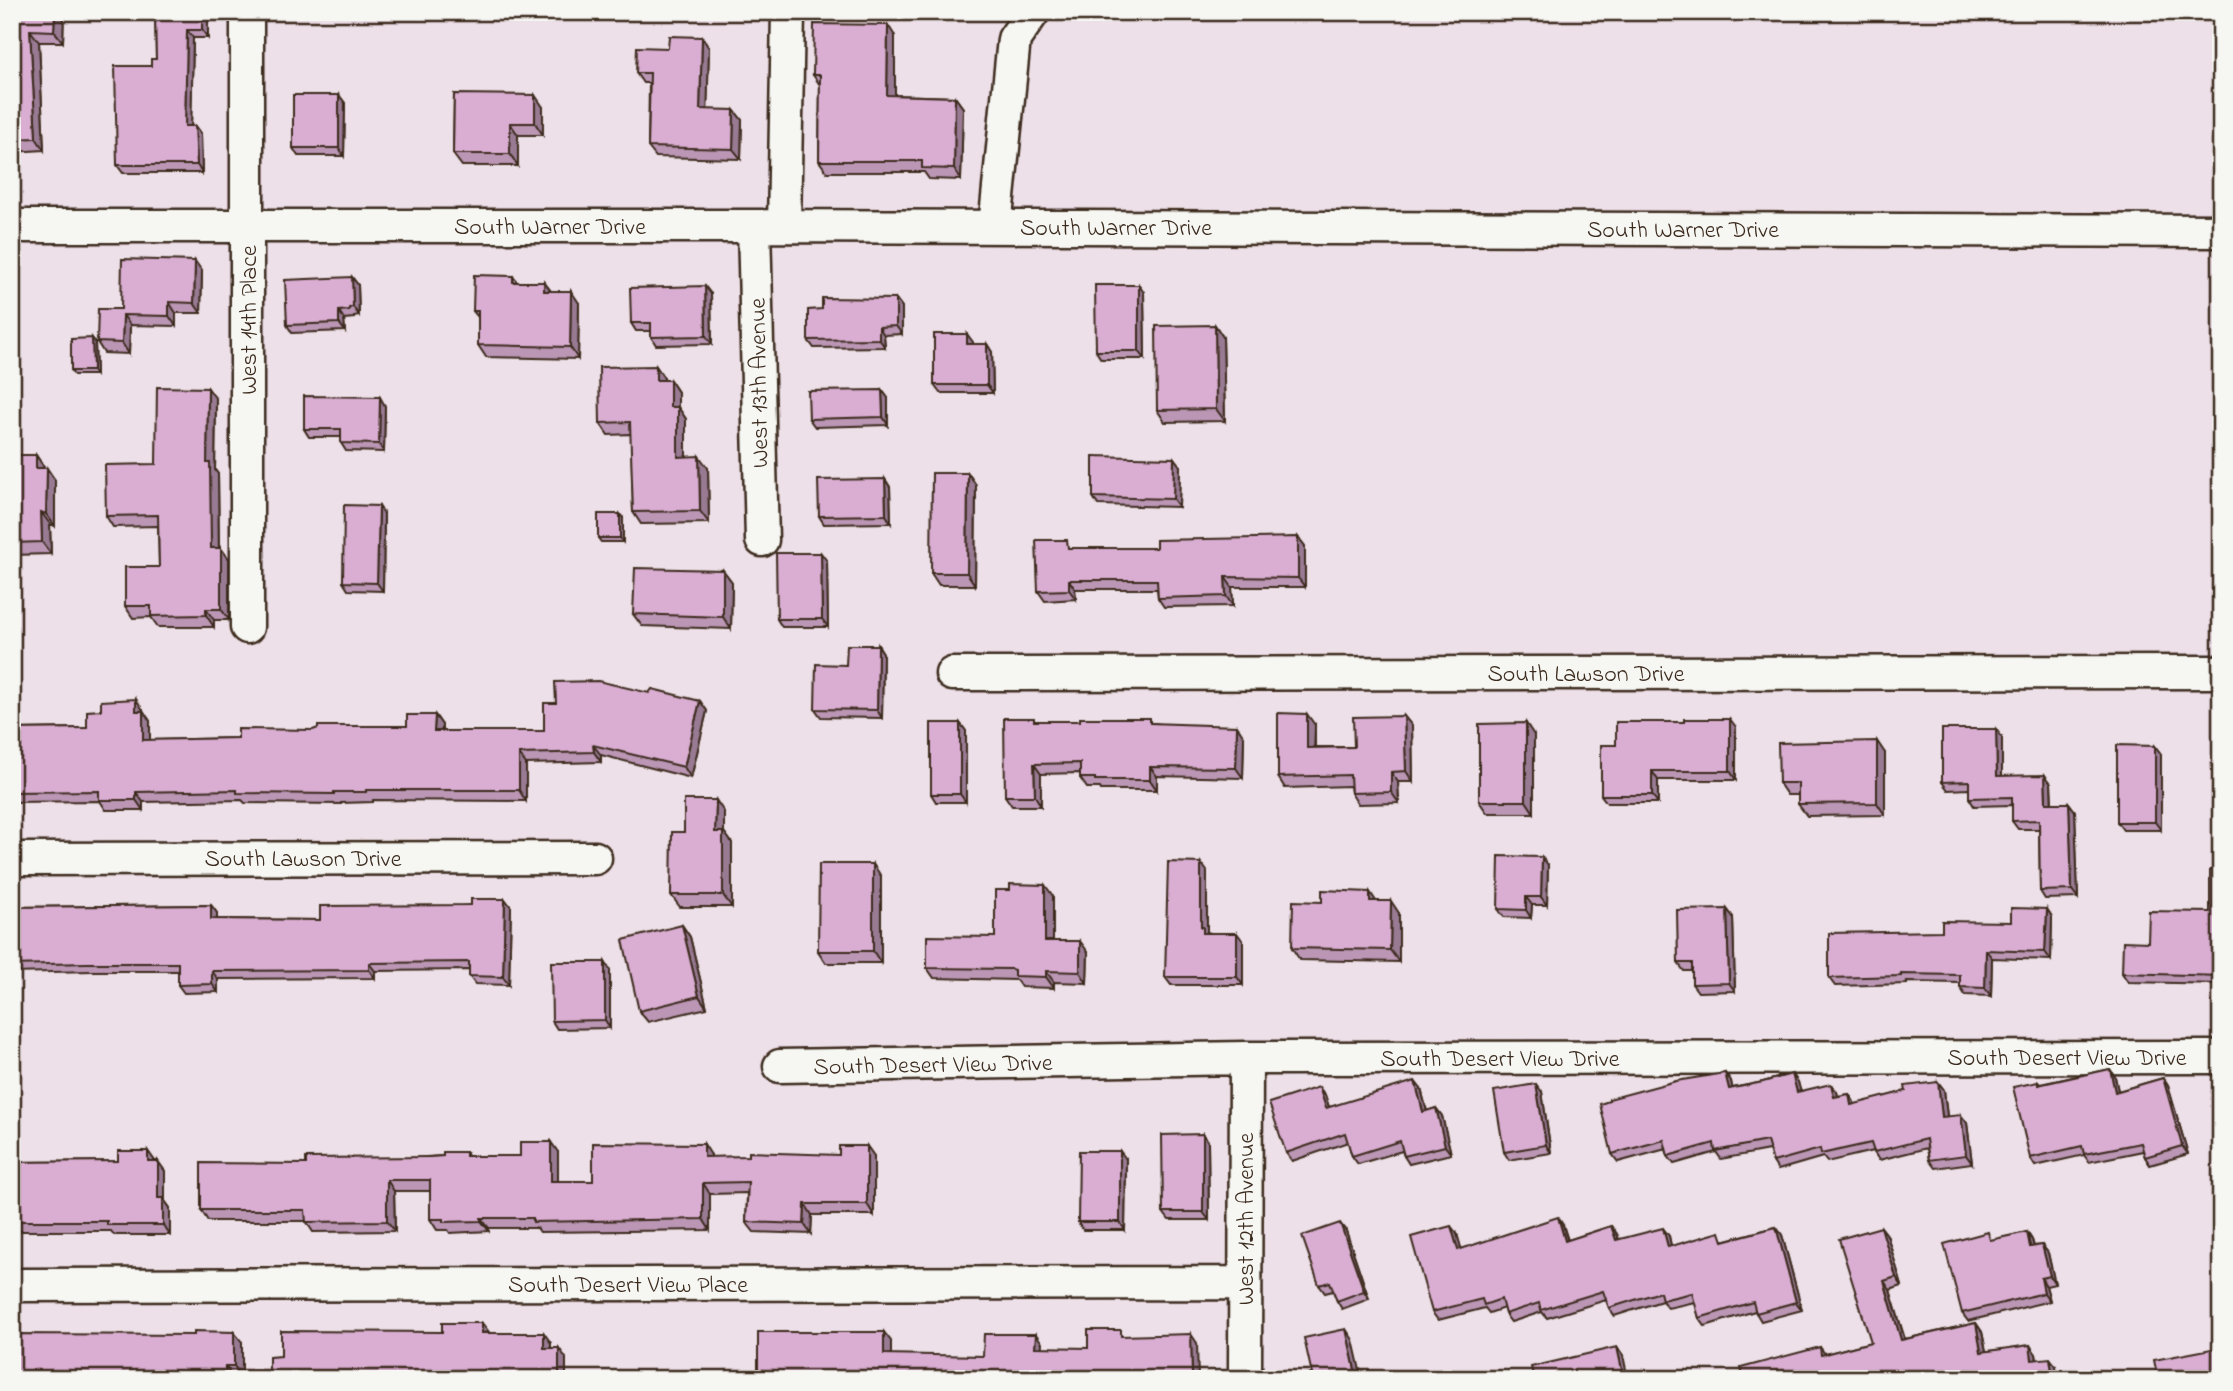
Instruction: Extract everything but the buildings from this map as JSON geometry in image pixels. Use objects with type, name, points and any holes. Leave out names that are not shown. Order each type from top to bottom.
[{"type":"street","name":"West 14th Place","points":[[247,12],[247,627]]},
{"type":"street","name":"West 13th Avenue","points":[[762,540],[769,226],[788,12]]},
{"type":"street","points":[[995,227],[1014,38],[1033,12]]},
{"type":"street","name":"South Warner Drive","points":[[12,226],[2221,231]]},
{"type":"street","name":"South Lawson Drive","points":[[952,674],[2221,672]]},
{"type":"street","name":"South Lawson Drive","points":[[12,859],[595,858]]},
{"type":"street","name":"South Desert View Drive","points":[[780,1066],[1246,1058],[2221,1057]]},
{"type":"street","name":"West 12th Avenue","points":[[1245,1379],[1246,1058]]},
{"type":"street","name":"South Desert View Place","points":[[12,1285],[1245,1283]]}]
